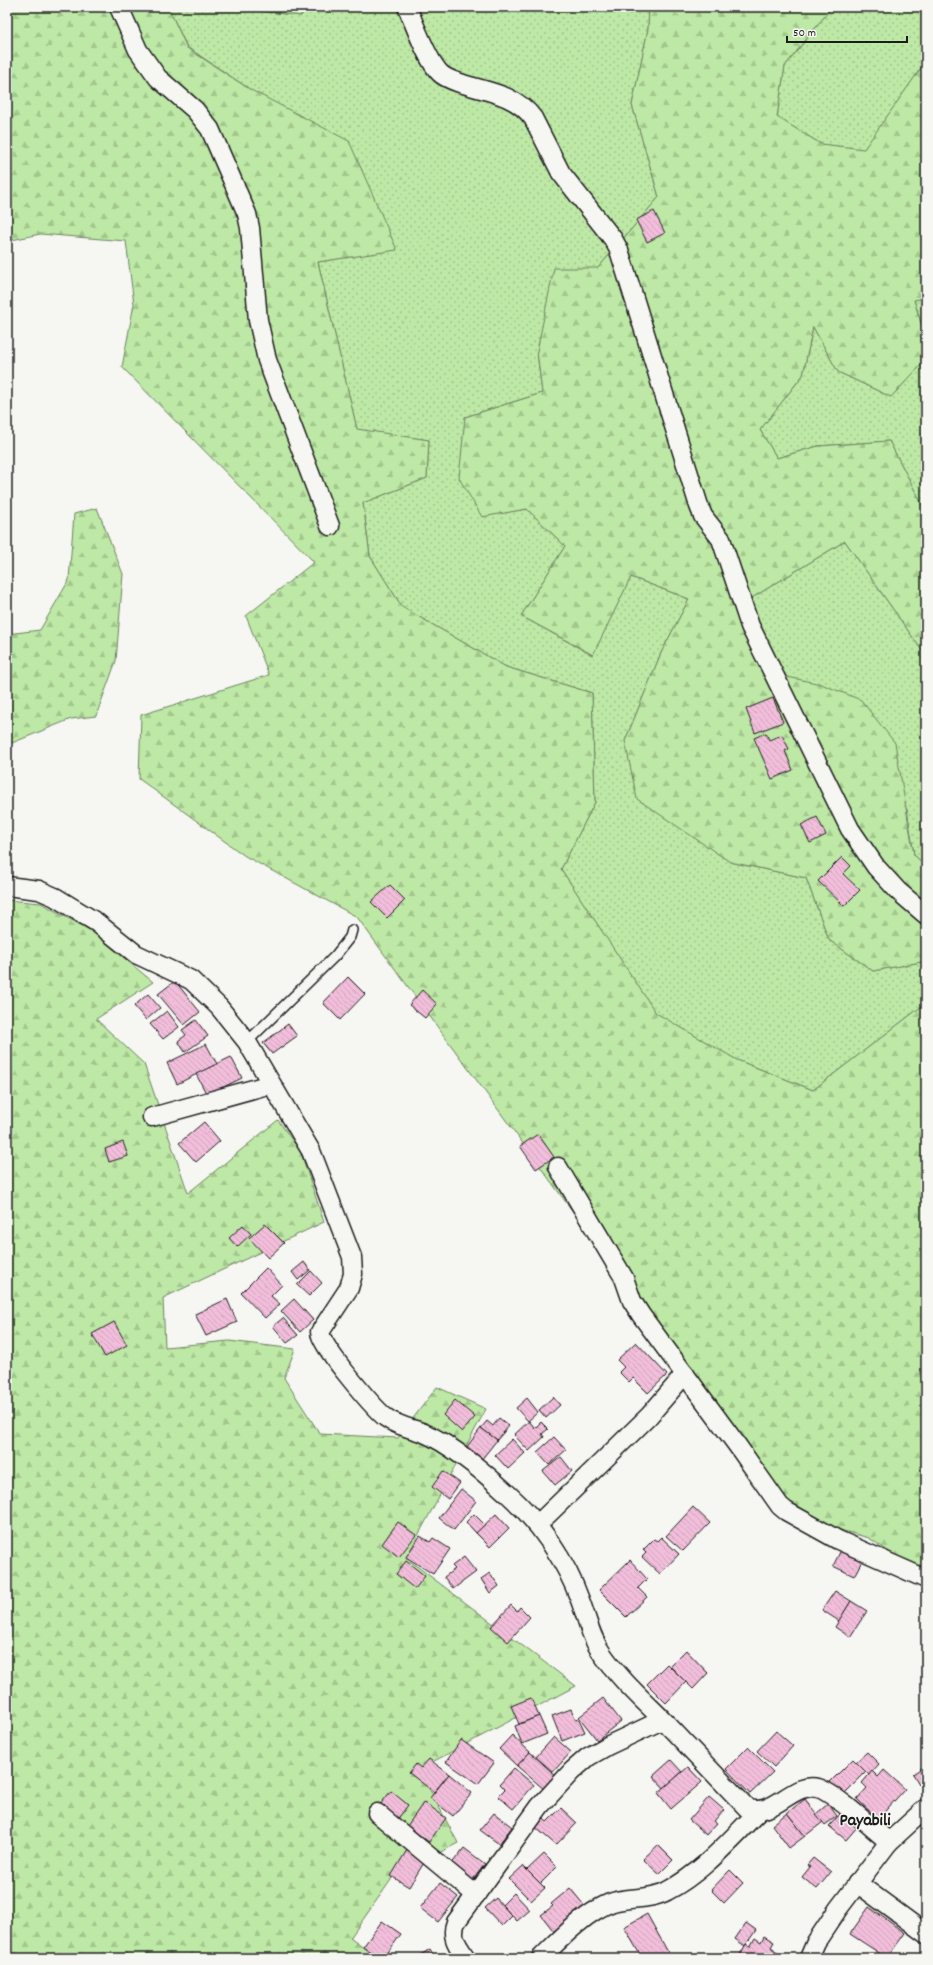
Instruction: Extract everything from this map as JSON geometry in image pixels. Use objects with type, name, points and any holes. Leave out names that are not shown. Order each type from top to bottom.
[{"type":"street","points":[[119,7],[138,50],[158,78],[195,110],[210,129],[247,214],[250,228],[258,320],[265,352],[330,526]]},
{"type":"street","points":[[407,7],[432,62],[445,77],[513,99],[527,110],[533,118],[561,173],[613,239],[619,250],[699,506],[703,516],[721,539],[750,626],[857,841],[876,867],[894,886],[926,915]]},
{"type":"street","points":[[7,886],[39,890],[55,897],[96,922],[136,954],[191,980],[219,1007],[247,1042],[311,1151],[352,1256],[353,1274],[348,1288],[320,1332],[321,1340],[349,1378],[384,1416],[396,1424],[424,1433],[466,1460],[509,1495],[538,1524],[571,1580],[580,1599],[594,1640],[602,1654],[637,1694],[747,1808],[759,1811]]},
{"type":"street","points":[[152,1117],[271,1084]]},
{"type":"street","points":[[558,1167],[624,1278],[632,1301],[641,1315],[737,1445],[774,1499],[786,1511],[838,1540],[926,1580]]},
{"type":"street","points":[[538,1524],[648,1416],[685,1374]]},
{"type":"street","points":[[466,1958],[454,1940],[453,1930],[456,1922],[540,1806],[572,1771],[588,1757],[609,1745],[662,1720]]},
{"type":"street","points":[[541,1958],[583,1920],[599,1909],[623,1900],[652,1896],[665,1892],[678,1885],[714,1855],[759,1811],[807,1788],[817,1788],[829,1793],[888,1842]]},
{"type":"street","points":[[809,1958],[816,1942],[857,1883],[888,1842],[926,1808]]},
{"type":"street","points":[[377,1813],[476,1895]]},
{"type":"street","points":[[857,1883],[926,1934]]},
{"type":"lane","points":[[247,1042],[335,956],[350,937],[352,930]]},
{"type":"green space","points":[[7,7],[168,7],[187,48],[251,90],[349,141],[397,250],[318,262],[357,429],[429,440],[427,478],[363,503],[370,556],[402,607],[506,667],[592,693],[595,802],[561,869],[656,1013],[737,1060],[813,1090],[926,1003],[926,1577],[869,1538],[793,1517],[612,1265],[357,917],[245,856],[139,779],[141,715],[269,675],[246,616],[314,562],[122,367],[134,304],[126,241],[40,234],[7,241]]},
{"type":"green space","points":[[168,7],[259,7],[261,11],[301,16],[305,7],[649,7],[648,29],[632,105],[659,197],[598,268],[537,351],[542,393],[465,417],[482,516],[527,509],[565,546],[521,616],[592,655],[631,577],[689,599],[661,653],[625,741],[730,862],[806,878],[829,940],[873,971],[921,962],[926,968],[926,1003],[813,1090],[737,1060],[656,1014],[561,869],[595,802],[592,693],[506,667],[402,607],[370,556],[363,503],[427,478],[429,440],[357,430],[318,262],[397,249],[251,90],[187,47]]},
{"type":"green space","points":[[259,7],[305,7],[301,16],[261,11]]},
{"type":"green space","points":[[649,7],[832,7],[785,66],[777,117],[821,144],[864,149],[926,61],[926,298],[914,300],[926,340],[926,360],[891,397],[838,372],[813,327],[803,375],[760,430],[777,458],[818,446],[889,441],[926,512],[926,654],[845,541],[737,607],[768,673],[821,684],[861,700],[895,743],[914,855],[926,866],[926,968],[921,962],[873,971],[829,940],[806,878],[730,862],[637,799],[625,741],[661,653],[689,599],[631,577],[593,655],[521,616],[565,546],[527,509],[482,517],[459,478],[465,417],[542,393],[537,351],[554,268],[598,268],[659,197],[632,105],[648,29]]},
{"type":"green space","points":[[832,7],[926,7],[926,61],[864,150],[821,144],[777,117],[785,66]]},
{"type":"green space","points":[[926,298],[926,340],[914,299]]},
{"type":"green space","points":[[813,327],[838,372],[891,397],[926,360],[926,512],[889,441],[818,446],[777,458],[760,430],[803,375]]},
{"type":"green space","points":[[97,508],[123,574],[116,661],[96,716],[71,719],[7,745],[7,634],[40,630],[69,580],[74,514]]},
{"type":"green space","points":[[845,541],[926,654],[926,866],[914,855],[907,809],[768,673],[737,607]]},
{"type":"green space","points":[[7,900],[41,903],[93,932],[153,982],[96,1019],[144,1064],[188,1193],[278,1120],[301,1153],[324,1222],[163,1298],[165,1347],[229,1341],[295,1349],[284,1378],[320,1434],[398,1438],[437,1387],[486,1409],[406,1558],[576,1686],[419,1769],[458,1843],[393,1877],[350,1938],[377,1958],[7,1958]]},
{"type":"building","points":[[654,211],[665,233],[647,242],[636,220]]},
{"type":"building","points":[[773,698],[783,722],[755,733],[746,709]]},
{"type":"building","points":[[766,733],[769,740],[782,735],[789,749],[785,751],[793,770],[772,779],[754,738]]},
{"type":"building","points":[[817,817],[826,835],[810,843],[801,825]]},
{"type":"building","points":[[842,857],[851,866],[843,874],[860,890],[844,906],[818,881]]},
{"type":"building","points":[[390,885],[405,900],[387,918],[371,902]]},
{"type":"building","points":[[348,977],[365,994],[340,1020],[323,1003]]},
{"type":"building","points":[[175,981],[200,1012],[184,1025],[158,994]]},
{"type":"building","points":[[422,990],[437,1004],[425,1018],[409,1005]]},
{"type":"building","points":[[148,994],[160,1008],[146,1020],[134,1006]]},
{"type":"building","points":[[167,1011],[179,1027],[163,1039],[150,1024]]},
{"type":"building","points":[[196,1020],[208,1036],[185,1052],[178,1041],[186,1035],[182,1030]]},
{"type":"building","points":[[288,1024],[297,1036],[272,1054],[263,1043]]},
{"type":"building","points":[[206,1044],[217,1064],[177,1084],[167,1063]]},
{"type":"building","points":[[231,1057],[242,1078],[207,1095],[196,1074]]},
{"type":"building","points":[[204,1122],[220,1141],[196,1162],[179,1143]]},
{"type":"building","points":[[538,1134],[554,1157],[536,1169],[520,1146]]},
{"type":"building","points":[[123,1142],[128,1156],[109,1162],[105,1149]]},
{"type":"building","points":[[265,1224],[284,1243],[268,1258],[249,1238]]},
{"type":"building","points":[[243,1225],[251,1234],[237,1247],[229,1238]]},
{"type":"building","points":[[304,1262],[310,1270],[298,1280],[292,1272]]},
{"type":"building","points":[[266,1268],[282,1285],[271,1296],[280,1304],[265,1318],[241,1293]]},
{"type":"building","points":[[311,1271],[322,1283],[309,1296],[297,1285]]},
{"type":"building","points":[[227,1299],[237,1322],[206,1336],[195,1314]]},
{"type":"building","points":[[294,1299],[313,1320],[300,1332],[281,1311]]},
{"type":"building","points":[[283,1318],[298,1335],[287,1343],[273,1326]]},
{"type":"building","points":[[114,1322],[127,1345],[105,1357],[92,1334]]},
{"type":"building","points":[[636,1342],[667,1375],[648,1393],[633,1378],[629,1382],[619,1372],[624,1367],[617,1360]]},
{"type":"building","points":[[553,1397],[560,1405],[546,1418],[539,1410]]},
{"type":"building","points":[[527,1398],[538,1412],[528,1421],[516,1408]]},
{"type":"building","points":[[455,1400],[475,1417],[462,1432],[443,1415]]},
{"type":"building","points":[[499,1418],[509,1426],[497,1440],[481,1428],[487,1421],[493,1426]]},
{"type":"building","points":[[529,1421],[535,1428],[541,1422],[548,1429],[542,1434],[544,1437],[529,1451],[514,1435]]},
{"type":"building","points":[[481,1428],[497,1440],[481,1460],[466,1448]]},
{"type":"building","points":[[554,1437],[566,1450],[549,1465],[537,1452]]},
{"type":"building","points":[[512,1439],[525,1453],[508,1469],[495,1455]]},
{"type":"building","points":[[561,1457],[572,1471],[555,1485],[543,1471]]},
{"type":"building","points":[[443,1471],[460,1483],[448,1499],[432,1487]]},
{"type":"building","points":[[461,1489],[476,1501],[454,1530],[439,1518]]},
{"type":"building","points":[[693,1507],[710,1523],[683,1551],[666,1536]]},
{"type":"building","points":[[474,1514],[485,1525],[476,1533],[466,1522]]},
{"type":"building","points":[[496,1514],[509,1528],[490,1547],[476,1533]]},
{"type":"building","points":[[398,1522],[416,1535],[399,1557],[382,1544]]},
{"type":"building","points":[[420,1536],[430,1542],[433,1538],[450,1549],[433,1574],[406,1557]]},
{"type":"building","points":[[661,1537],[679,1554],[660,1574],[642,1557],[646,1553],[643,1550],[654,1539],[657,1541]]},
{"type":"building","points":[[842,1548],[863,1559],[854,1576],[833,1566]]},
{"type":"building","points":[[464,1557],[476,1572],[453,1589],[444,1577],[455,1569],[452,1566]]},
{"type":"building","points":[[630,1560],[647,1579],[638,1588],[647,1597],[626,1617],[599,1590]]},
{"type":"building","points":[[406,1561],[425,1576],[415,1589],[396,1574]]},
{"type":"building","points":[[490,1573],[499,1586],[490,1593],[481,1579]]},
{"type":"building","points":[[835,1591],[851,1601],[839,1621],[822,1610]]},
{"type":"building","points":[[851,1601],[867,1611],[850,1637],[835,1627]]},
{"type":"building","points":[[511,1605],[517,1611],[520,1607],[530,1617],[508,1642],[491,1627]]},
{"type":"building","points":[[686,1650],[708,1673],[693,1689],[670,1666]]},
{"type":"building","points":[[667,1664],[686,1682],[666,1703],[647,1684]]},
{"type":"building","points":[[531,1698],[539,1716],[519,1724],[511,1706]]},
{"type":"building","points":[[603,1698],[621,1721],[597,1740],[579,1717]]},
{"type":"building","points":[[571,1709],[576,1720],[579,1719],[585,1732],[562,1741],[552,1716]]},
{"type":"building","points":[[539,1716],[547,1734],[522,1744],[515,1726]]},
{"type":"building","points":[[776,1731],[793,1746],[774,1767],[757,1751]]},
{"type":"building","points":[[512,1735],[530,1752],[517,1766],[499,1749]]},
{"type":"building","points":[[554,1737],[571,1752],[553,1772],[536,1757]]},
{"type":"building","points":[[461,1740],[494,1763],[478,1784],[446,1762]]},
{"type":"building","points":[[748,1747],[773,1772],[750,1794],[726,1769]]},
{"type":"building","points":[[530,1752],[557,1777],[545,1790],[517,1766]]},
{"type":"building","points":[[867,1752],[879,1764],[869,1775],[856,1762]]},
{"type":"building","points":[[429,1759],[449,1774],[434,1792],[409,1773],[416,1764],[421,1768]]},
{"type":"building","points":[[853,1759],[866,1772],[843,1795],[830,1782]]},
{"type":"building","points":[[671,1760],[682,1772],[664,1788],[653,1776]]},
{"type":"building","points":[[926,1765],[926,1787],[923,1782],[919,1784],[913,1774]]},
{"type":"building","points":[[688,1767],[702,1782],[671,1809],[658,1793]]},
{"type":"building","points":[[514,1768],[534,1785],[513,1809],[498,1796],[505,1789],[500,1784]]},
{"type":"building","points":[[884,1770],[905,1789],[878,1819],[857,1799],[867,1788],[862,1783],[872,1771],[878,1777]]},
{"type":"building","points":[[449,1774],[472,1793],[453,1816],[430,1798]]},
{"type":"building","points":[[391,1791],[408,1805],[397,1820],[379,1806]]},
{"type":"building","points":[[709,1797],[724,1810],[714,1821],[717,1823],[706,1835],[689,1820]]},
{"type":"building","points":[[805,1799],[823,1822],[805,1836],[787,1813]]},
{"type":"building","points":[[424,1802],[446,1818],[429,1842],[407,1826]]},
{"type":"building","points":[[828,1804],[837,1816],[825,1825],[816,1814]]},
{"type":"building","points":[[561,1808],[577,1823],[556,1845],[535,1827],[543,1818],[547,1822]]},
{"type":"building","points":[[842,1812],[858,1826],[846,1840],[829,1826]]},
{"type":"building","points":[[494,1813],[512,1827],[499,1844],[480,1830]]},
{"type":"building","points":[[787,1813],[805,1836],[789,1848],[772,1825]]},
{"type":"building","points":[[658,1845],[673,1860],[659,1874],[643,1859]]},
{"type":"building","points":[[464,1848],[485,1864],[471,1882],[450,1866]]},
{"type":"building","points":[[407,1850],[425,1861],[409,1887],[391,1876]]},
{"type":"building","points":[[544,1854],[557,1867],[540,1884],[527,1870]]},
{"type":"building","points":[[813,1858],[831,1872],[817,1889],[802,1877],[810,1867],[807,1865]]},
{"type":"building","points":[[523,1866],[545,1888],[531,1901],[509,1879]]},
{"type":"building","points":[[730,1870],[743,1883],[724,1903],[711,1890]]},
{"type":"building","points":[[440,1883],[458,1897],[438,1922],[420,1908]]},
{"type":"building","points":[[570,1888],[588,1910],[556,1934],[541,1915],[553,1906],[551,1904]]},
{"type":"building","points":[[514,1893],[530,1910],[517,1921],[502,1905]]},
{"type":"building","points":[[496,1898],[512,1916],[502,1926],[485,1908]]},
{"type":"building","points":[[869,1907],[905,1933],[887,1958],[850,1934]]},
{"type":"building","points":[[647,1914],[669,1954],[662,1958],[642,1958],[624,1927]]},
{"type":"building","points":[[382,1921],[401,1934],[384,1958],[380,1958],[363,1947]]},
{"type":"building","points":[[746,1923],[756,1930],[745,1946],[735,1939]]},
{"type":"building","points":[[764,1936],[774,1942],[771,1947],[777,1951],[772,1958],[738,1958],[746,1944],[750,1947],[755,1938],[761,1942]]},
{"type":"building","points":[[430,1949],[435,1958],[416,1958]]},
{"type":"district","name":"Payabili","points":[[865,1821]]}]
